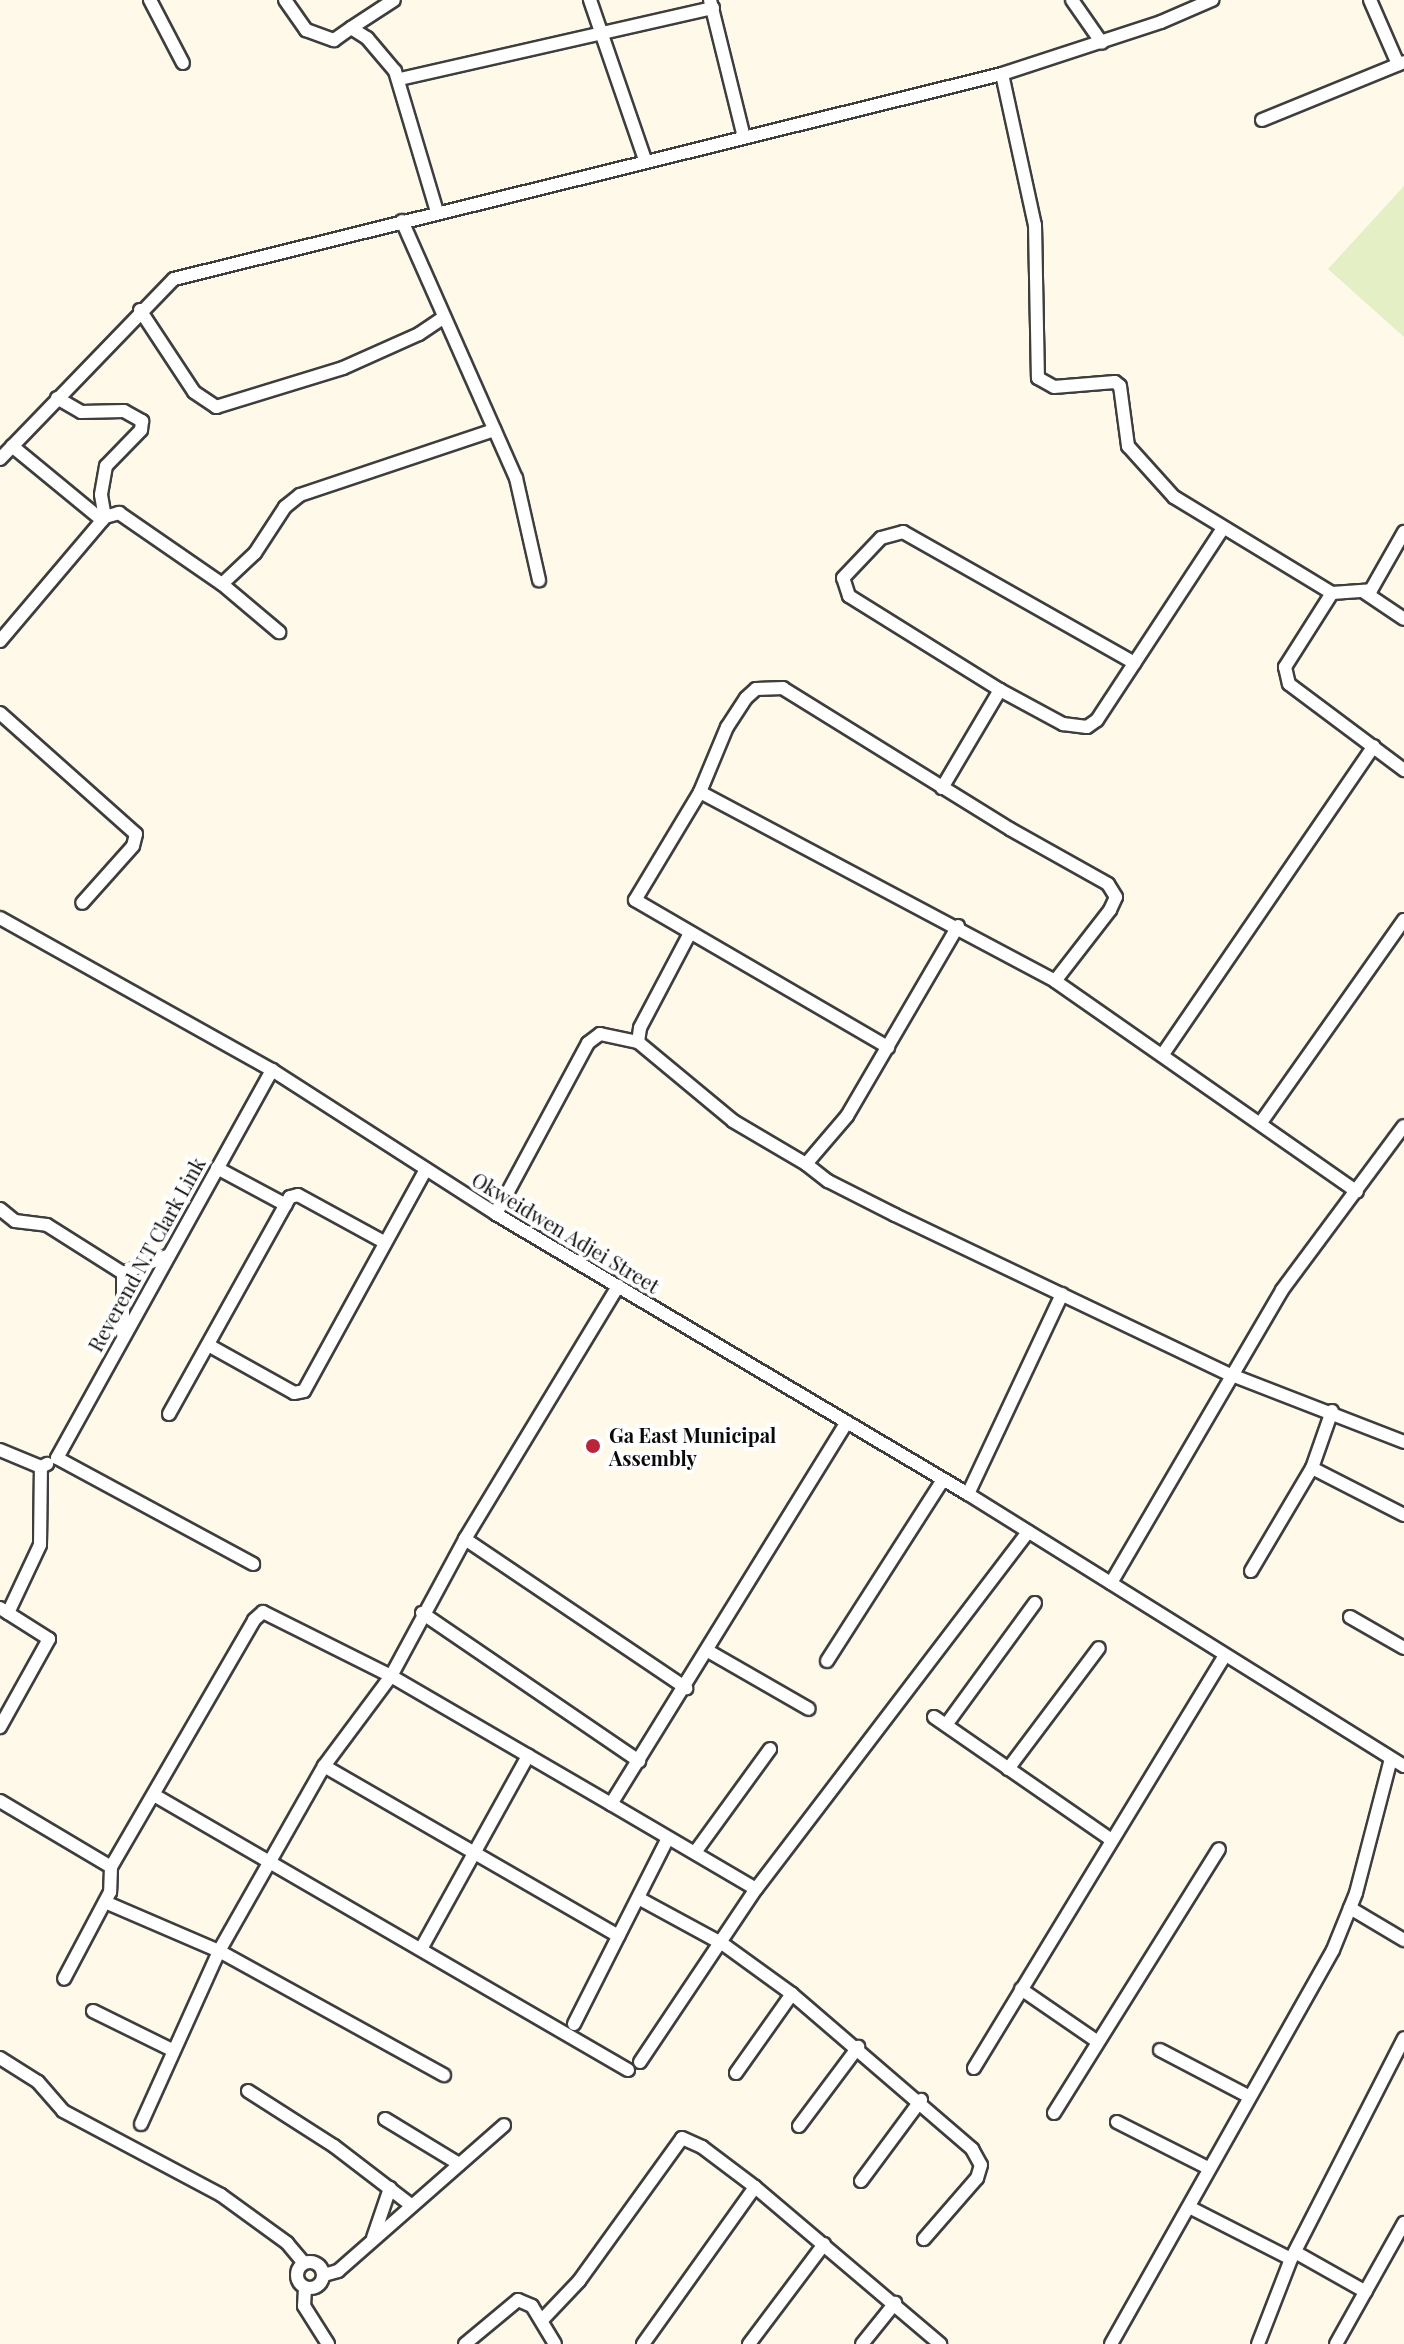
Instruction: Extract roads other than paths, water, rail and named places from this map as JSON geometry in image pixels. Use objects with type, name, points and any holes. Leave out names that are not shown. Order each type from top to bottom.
[{"type":"street","points":[[150,0],[183,63]]},
{"type":"street","points":[[285,0],[306,30],[334,40],[394,0]]},
{"type":"street","points":[[590,0],[645,160]]},
{"type":"street","points":[[1072,0],[1102,43]]},
{"type":"street","points":[[0,459],[140,310],[174,279],[1002,74],[1102,43],[1212,0]]},
{"type":"street","points":[[1262,120],[1401,63],[1370,0]]},
{"type":"street","points":[[400,79],[604,34],[712,4],[744,137]]},
{"type":"street","points":[[351,28],[381,51],[400,79],[437,212]]},
{"type":"street","points":[[1002,74],[1035,225],[1038,378],[1054,387],[1115,382],[1120,386],[1128,446],[1174,497],[1332,593],[1364,592],[1376,585],[1404,532]]},
{"type":"street","points":[[402,221],[516,478],[539,580]]},
{"type":"street","points":[[140,310],[194,392],[216,407],[343,368],[419,334],[444,317]]},
{"type":"street","points":[[57,398],[81,412],[124,411],[142,421],[141,430],[106,466],[101,495],[104,518]]},
{"type":"street","points":[[222,584],[255,553],[285,507],[300,495],[494,430]]},
{"type":"street","points":[[12,446],[104,518]]},
{"type":"street","points":[[0,641],[104,518],[119,513],[132,519],[222,584],[279,632]]},
{"type":"street","points":[[1135,663],[903,532],[881,538],[843,578],[849,596],[1000,690],[1063,724],[1087,727],[1111,703],[1223,528]]},
{"type":"street","points":[[1364,592],[1404,619]]},
{"type":"street","points":[[1332,593],[1285,667],[1289,684],[1404,770]]},
{"type":"street","points":[[888,1047],[690,933],[635,896],[700,792],[727,727],[746,698],[768,686],[783,688],[942,788],[1093,872],[1115,890],[1100,925],[1055,981]]},
{"type":"street","points":[[942,788],[1000,690]]},
{"type":"street","points":[[0,713],[136,834],[133,846],[82,903]]},
{"type":"street","points":[[1163,1054],[1374,746]]},
{"type":"street","points":[[700,792],[958,926],[1055,981],[1262,1121],[1357,1192]]},
{"type":"street","name":"Okweidwen Adjei Street","points":[[0,918],[272,1070],[496,1214],[968,1494],[1404,1766]]},
{"type":"street","points":[[1262,1121],[1404,920]]},
{"type":"street","points":[[806,1164],[847,1116],[958,926]]},
{"type":"street","points":[[638,1042],[640,1028],[690,933]]},
{"type":"street","points":[[496,1214],[588,1043],[600,1034],[638,1042],[733,1121],[806,1164],[828,1181],[1229,1374],[1403,1440]]},
{"type":"street","name":"Reverend N.T Clark Link","points":[[57,1458],[272,1070]]},
{"type":"street","points":[[1111,1583],[1229,1374],[1282,1290],[1404,1126]]},
{"type":"street","points":[[217,1168],[286,1205]]},
{"type":"street","points":[[210,1346],[299,1394],[426,1169]]},
{"type":"street","points":[[169,1414],[210,1346],[286,1205],[298,1195],[384,1242]]},
{"type":"street","points":[[0,1209],[15,1221],[47,1225],[123,1273]]},
{"type":"street","points":[[123,1273],[167,1256]]},
{"type":"street","points":[[123,1273],[123,1337]]},
{"type":"street","points":[[141,2124],[219,1951],[324,1766],[391,1676],[422,1613],[465,1539],[618,1286]]},
{"type":"street","points":[[968,1494],[1062,1294]]},
{"type":"street","points":[[1251,1571],[1312,1468],[1332,1411]]},
{"type":"street","points":[[611,1804],[686,1688],[847,1422]]},
{"type":"street","points":[[0,1450],[41,1467]]},
{"type":"street","points":[[41,1467],[57,1458],[253,1564]]},
{"type":"street","points":[[0,1727],[49,1639],[4,1611],[40,1545],[41,1467]]},
{"type":"street","points":[[1312,1468],[1404,1515]]},
{"type":"street","points":[[827,1661],[942,1481]]},
{"type":"street","points":[[640,2062],[723,1944],[756,1889],[1028,1532]]},
{"type":"street","points":[[465,1539],[686,1688]]},
{"type":"street","points":[[946,1725],[1035,1603]]},
{"type":"street","points":[[64,1979],[105,1902],[111,1867],[260,1613],[271,1613],[391,1676],[668,1838],[696,1851],[756,1889]]},
{"type":"street","points":[[422,1613],[639,1761]]},
{"type":"street","points":[[1350,1617],[1404,1648]]},
{"type":"street","points":[[1008,1769],[1099,1648]]},
{"type":"street","points":[[708,1651],[809,1709]]},
{"type":"street","points":[[974,2068],[1110,1839],[1225,1655]]},
{"type":"street","points":[[934,1717],[1110,1839]]},
{"type":"street","points":[[696,1851],[770,1749]]},
{"type":"street","points":[[421,1949],[528,1756]]},
{"type":"street","points":[[1111,2344],[1333,1950],[1350,1908],[1391,1759]]},
{"type":"street","points":[[324,1766],[618,1936]]},
{"type":"street","points":[[154,1795],[628,2070]]},
{"type":"street","points":[[0,1801],[111,1867]]},
{"type":"street","points":[[574,2024],[640,1899],[668,1838]]},
{"type":"street","points":[[1054,2113],[1219,1849]]},
{"type":"street","points":[[640,1899],[723,1944],[792,1994],[921,2100],[972,2149],[981,2165],[977,2178],[924,2239]]},
{"type":"street","points":[[105,1902],[219,1951],[444,2075]]},
{"type":"street","points":[[1350,1908],[1404,1940]]},
{"type":"street","points":[[1021,1989],[1098,2042]]},
{"type":"street","points":[[736,2073],[792,1994]]},
{"type":"street","points":[[93,2011],[172,2050]]},
{"type":"street","points":[[1258,2344],[1293,2256],[1404,2038]]},
{"type":"street","points":[[799,2126],[858,2047]]},
{"type":"street","points":[[1160,2050],[1248,2096]]},
{"type":"street","points":[[0,2058],[38,2082],[63,2111],[221,2195],[287,2243],[304,2263],[317,2263],[324,2275]]},
{"type":"street","points":[[248,2091],[411,2205]]},
{"type":"street","points":[[861,2181],[921,2100]]},
{"type":"street","points":[[385,2119],[459,2164]]},
{"type":"street","points":[[1117,2122],[1208,2168]]},
{"type":"street","points":[[305,2288],[313,2288],[324,2275],[334,2274],[504,2125]]},
{"type":"street","points":[[542,2320],[579,2281],[682,2138],[755,2187],[895,2303],[934,2342]]},
{"type":"street","points":[[643,2344],[755,2187]]},
{"type":"street","points":[[373,2240],[390,2188]]},
{"type":"street","points":[[1189,2207],[1366,2292]]},
{"type":"street","points":[[1336,2344],[1404,2223]]},
{"type":"street","points":[[749,2344],[824,2244]]},
{"type":"street","points":[[304,2263],[296,2276],[305,2288],[304,2306],[328,2344]]},
{"type":"street","points":[[465,2344],[518,2300],[532,2306],[555,2344]]},
{"type":"street","points":[[862,2344],[895,2303]]},
{"type":"street","points":[[475,2333],[485,2344]]},
{"type":"place","name":"Ga East Municipal Assembly","points":[[593,1446]]}]
